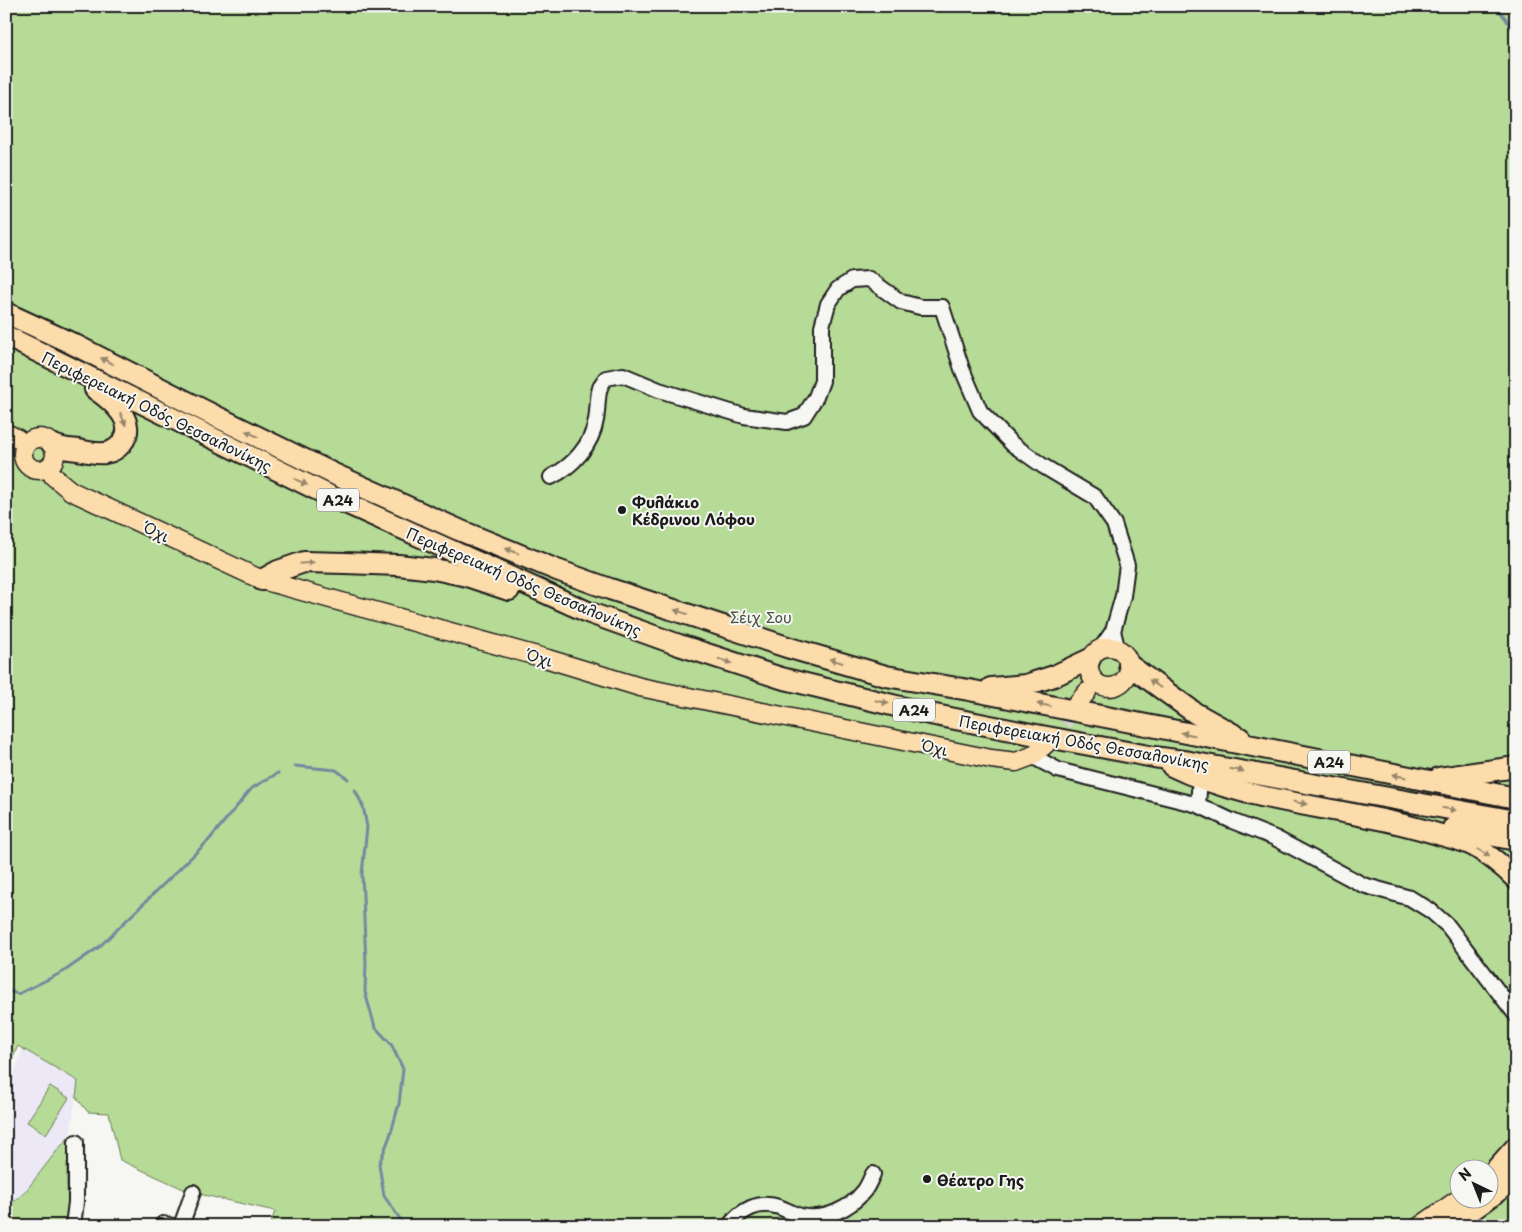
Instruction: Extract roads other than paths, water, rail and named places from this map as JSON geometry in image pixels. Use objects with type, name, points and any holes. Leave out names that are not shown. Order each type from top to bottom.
[{"type":"highway","name":"Περιφερειακή Οδός Θεσσαλονίκης","points":[[6,313],[71,343],[336,475],[459,530],[557,570],[610,589],[790,648],[886,676],[969,690],[1421,781],[1516,798]]},
{"type":"highway","name":"Περιφερειακή Οδός Θεσσαλονίκης","points":[[6,336],[205,436],[328,495],[590,612],[679,645],[781,678],[925,713],[1031,734],[1516,821]]},
{"type":"highway","points":[[34,452],[57,447],[89,452],[108,452],[122,444],[127,433],[123,416],[113,402],[62,363]]},
{"type":"highway","points":[[262,580],[278,571],[304,562],[398,565],[434,569],[488,582],[637,640],[656,644],[679,645]]},
{"type":"highway","points":[[1124,658],[1196,712],[1255,747]]},
{"type":"highway","points":[[969,690],[1026,685],[1054,676],[1092,669]]},
{"type":"highway","points":[[1154,757],[1200,778],[1261,796],[1406,824],[1452,828],[1516,840]]},
{"type":"highway","points":[[1421,781],[1516,767]]},
{"type":"highway","points":[[1406,824],[1472,846],[1495,860],[1516,879]]},
{"type":"highway","points":[[1500,1165],[1516,1147]]},
{"type":"highway","points":[[1500,1169],[1516,1157]]},
{"type":"highway","points":[[1500,1190],[1514,1180]]},
{"type":"highway","points":[[1449,1226],[1472,1210]]},
{"type":"main road","name":"Όχι","points":[[34,452],[71,491],[262,580],[548,659],[640,687],[991,759],[1016,762],[1032,756],[1046,744]]},
{"type":"main road","points":[[1076,706],[1092,669],[1107,647],[1114,648],[1124,658],[1127,675],[1118,686],[1112,688],[1105,687],[1092,669]]},
{"type":"main road","points":[[1420,1226],[1450,1205]]},
{"type":"street","points":[[551,477],[564,470],[578,458],[588,441],[596,422],[600,388],[606,378],[623,375],[659,390],[744,416],[787,422],[804,416],[816,397],[822,381],[822,326],[828,304],[838,289],[852,280],[869,279],[902,302],[920,308],[942,307],[962,369],[980,411],[1012,444],[1043,466],[1096,497],[1114,524],[1127,565],[1123,596],[1114,631],[1092,669]]},
{"type":"street","points":[[1114,631],[1116,643],[1124,658]]},
{"type":"street","points":[[1032,756],[1058,770],[1198,805],[1276,838],[1363,885],[1410,898],[1431,911],[1448,926],[1516,1015]]},
{"type":"street","points":[[1198,805],[1200,778]]},
{"type":"street","points":[[73,1226],[76,1202],[76,1142]]},
{"type":"street","points":[[728,1226],[747,1208],[763,1205],[778,1206],[800,1221],[806,1216],[826,1215],[845,1208],[853,1202],[863,1191],[873,1174]]},
{"type":"street","points":[[181,1226],[193,1192]]},
{"type":"waterway","points":[[1496,6],[1516,36]]},
{"type":"waterway","points":[[295,766],[336,770],[348,779]]},
{"type":"waterway","points":[[6,990],[18,994],[63,972],[99,947],[209,840],[252,788],[278,773]]},
{"type":"waterway","points":[[355,790],[363,806],[367,827],[362,874],[366,963],[365,992],[375,1027],[391,1044],[403,1069],[399,1104],[390,1136],[379,1164],[384,1196],[405,1226]]},
{"type":"waterway","points":[[6,855],[9,892],[6,899]]},
{"type":"tunnel","points":[[1046,744],[1076,705]]},
{"type":"place","name":"Φυλάκιο Κέδρινου Λόφου","points":[[622,510]]},
{"type":"place","name":"Θέατρο Γης","points":[[927,1179]]},
{"type":"park label","name":"Σέιχ Σου","points":[[761,616]]}]
